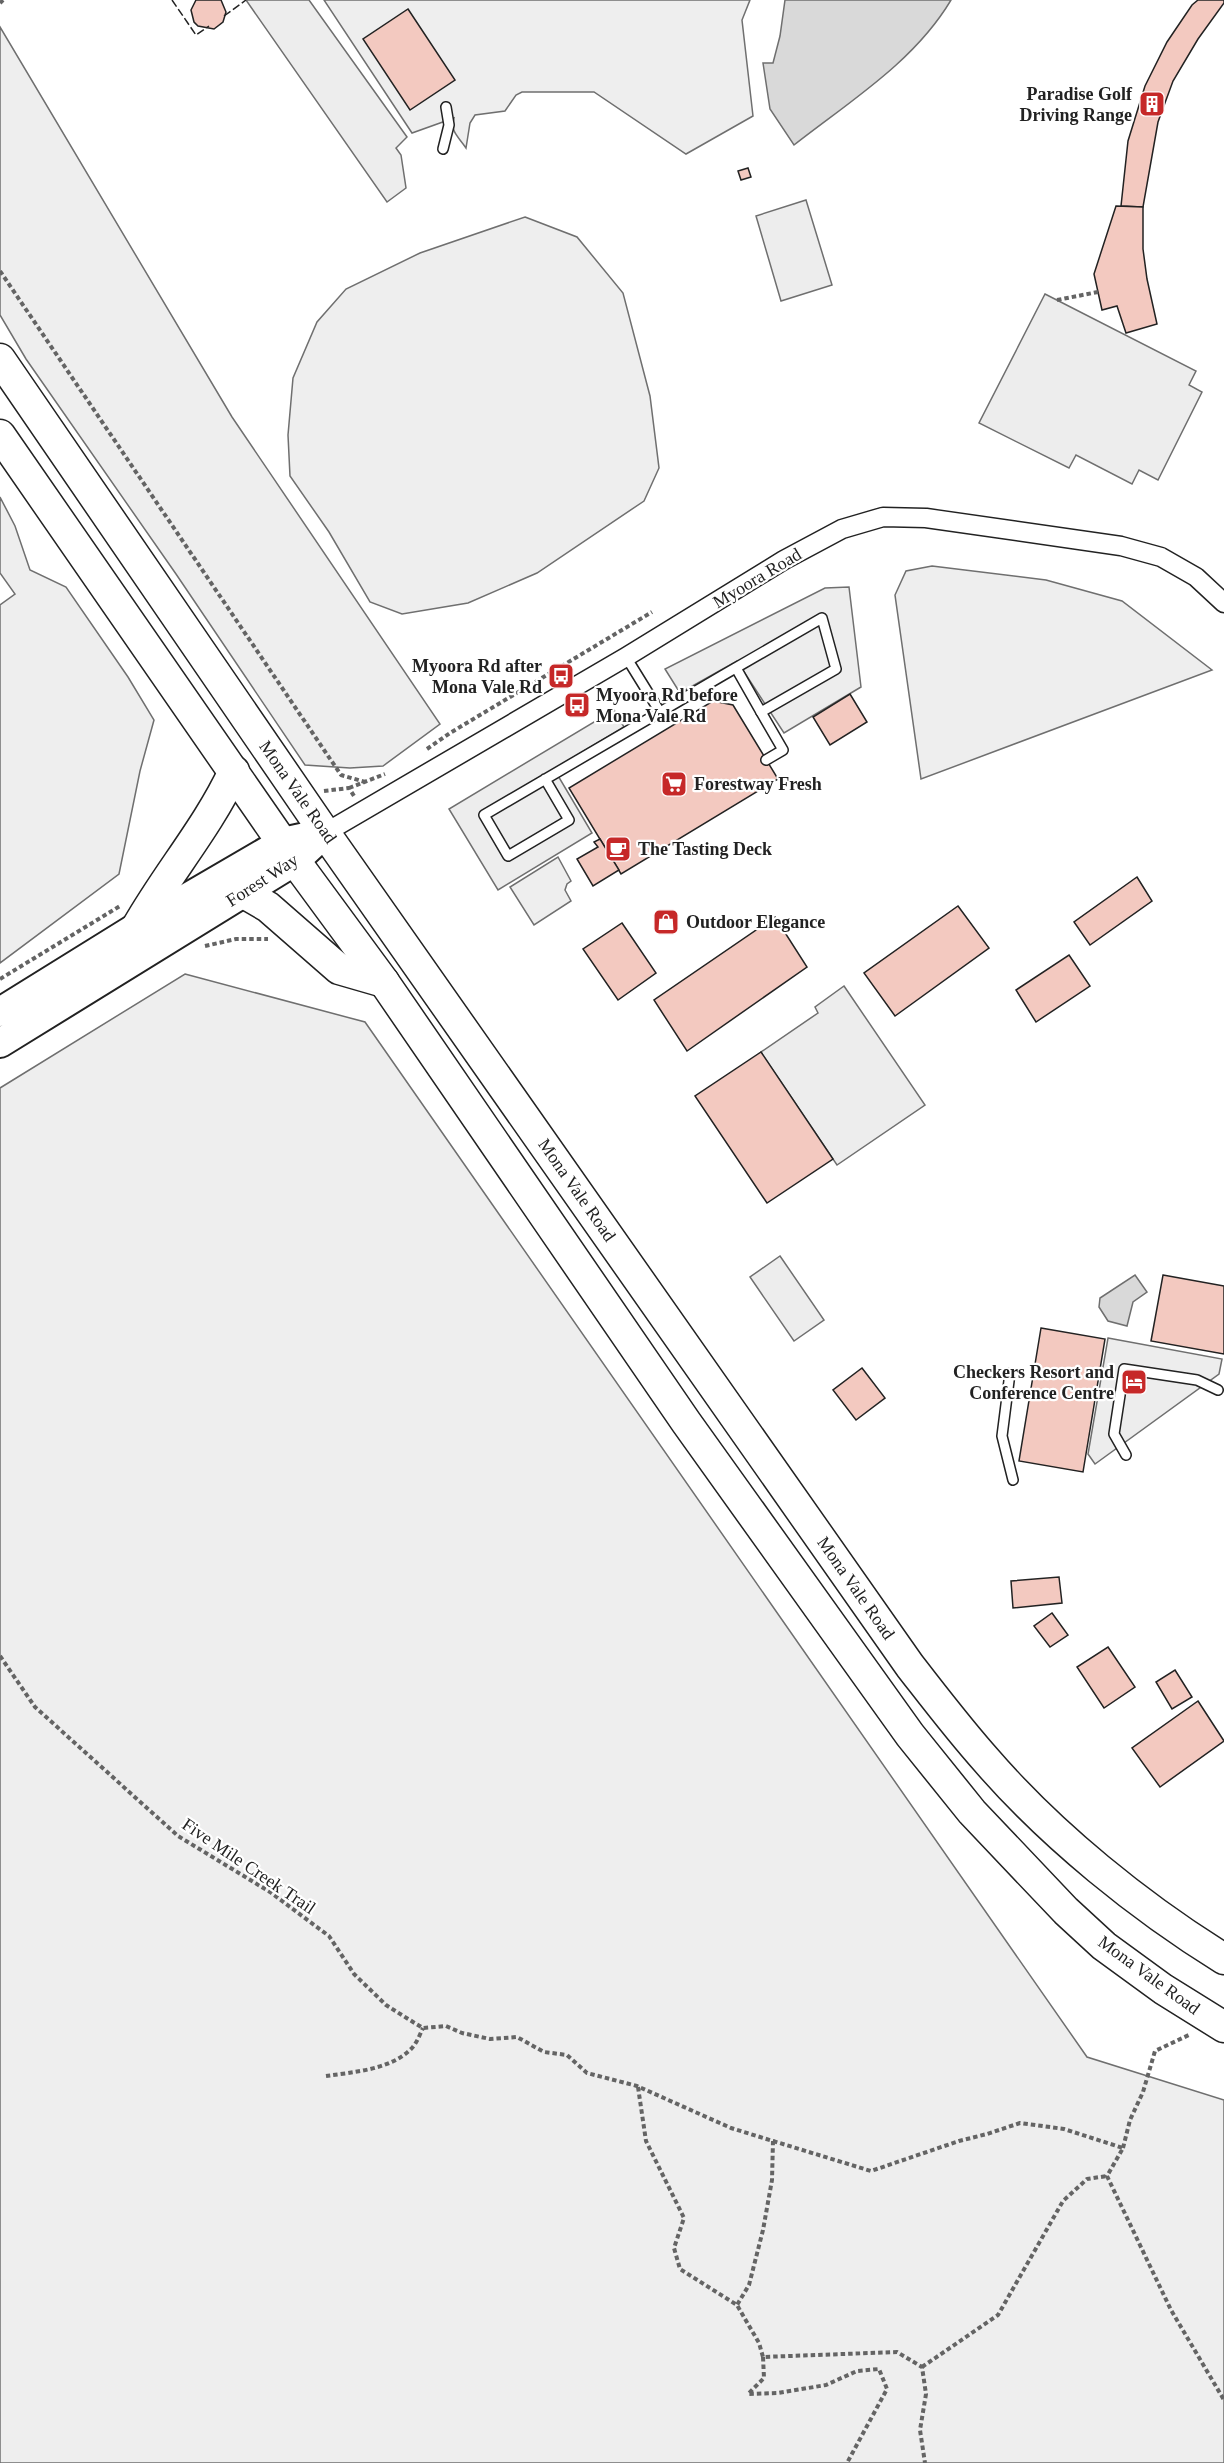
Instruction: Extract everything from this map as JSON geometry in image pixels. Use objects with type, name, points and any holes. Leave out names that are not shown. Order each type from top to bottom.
[{"type":"highway","name":"Mona Vale Road","points":[[0,359],[326,833],[910,1666],[988,1762],[1092,1863],[1181,1932],[1224,1959]]},
{"type":"highway","name":"Mona Vale Road","points":[[0,435],[289,852],[384,982],[686,1422],[910,1735],[972,1812],[1066,1911],[1104,1946],[1163,1989],[1215,2022]]},
{"type":"highway","points":[[137,927],[151,901],[220,800],[234,771]]},
{"type":"highway","points":[[244,893],[268,907],[339,969],[384,982]]},
{"type":"main road","name":"Forest Way","points":[[0,1012],[137,927],[326,833]]},
{"type":"main road","name":"Forest Way","points":[[0,1043],[244,893],[289,852]]},
{"type":"street","name":"Myoora Road","points":[[326,833],[626,657],[784,560],[842,529],[883,517],[926,518],[1121,546],[1161,557],[1196,577],[1224,603]]},
{"type":"lane","points":[[443,149],[449,125],[446,107]]},
{"type":"lane","points":[[545,779],[569,820],[508,856],[484,815],[545,779],[822,618],[836,669],[761,712]]},
{"type":"lane","points":[[626,657],[660,712]]},
{"type":"lane","points":[[736,668],[783,750],[766,760]]},
{"type":"lane","points":[[1126,1455],[1114,1434],[1124,1369],[1197,1380],[1218,1390]]},
{"type":"lane","points":[[1010,1373],[1002,1436],[1013,1480]]},
{"type":"path","points":[[0,271],[341,775],[365,782]]},
{"type":"path","points":[[1057,300],[1098,292]]},
{"type":"path","points":[[418,756],[450,733],[652,612]]},
{"type":"path","points":[[321,793],[326,790],[349,788],[392,771]]},
{"type":"path","points":[[349,788],[354,797]]},
{"type":"path","points":[[0,978],[119,907],[128,899]]},
{"type":"path","points":[[203,947],[247,938],[272,940]]},
{"type":"path","name":"Five Mile Creek Trail","points":[[0,1656],[35,1707],[178,1836],[270,1892],[329,1936],[354,1974],[386,2005],[423,2028]]},
{"type":"path","points":[[1107,2176],[1123,2148],[1130,2120],[1143,2092],[1155,2051],[1215,2022]]},
{"type":"path","points":[[326,2076],[368,2070],[398,2058],[412,2048],[423,2028],[446,2026],[462,2033],[490,2039],[517,2037],[544,2052],[567,2055],[587,2073],[638,2086],[730,2128],[871,2171],[1020,2123],[1064,2129],[1123,2148]]},
{"type":"path","points":[[638,2086],[646,2141],[684,2218],[674,2248],[680,2268],[737,2305],[759,2343],[764,2378],[748,2394],[778,2393],[826,2385],[857,2371],[879,2369],[887,2389],[847,2463]]},
{"type":"path","points":[[737,2305],[749,2285],[763,2230],[772,2180],[773,2142]]},
{"type":"path","points":[[922,2367],[998,2315],[1063,2201],[1087,2179],[1107,2176]]},
{"type":"path","points":[[1107,2176],[1171,2310],[1224,2400]]},
{"type":"path","points":[[762,2357],[897,2352],[922,2367]]},
{"type":"path","points":[[922,2367],[926,2394],[920,2430],[925,2463]]},
{"type":"shaded area","points":[[246,0],[309,0],[407,137],[396,148],[401,155],[406,188],[387,202]]},
{"type":"shaded area","points":[[324,0],[750,0],[742,20],[753,116],[686,154],[594,92],[522,92],[516,95],[505,111],[475,115],[470,123],[466,148],[454,130],[454,118],[412,133]]},
{"type":"shaded area","points":[[785,0],[951,0],[919,43],[900,62],[794,145],[770,109],[763,63],[773,63],[780,36]]},
{"type":"shaded area","points":[[0,27],[232,417],[440,724],[383,766],[350,768],[305,765],[176,574],[26,359],[0,315]]},
{"type":"shaded area","points":[[806,200],[832,285],[781,301],[756,216]]},
{"type":"shaded area","points":[[525,217],[577,237],[623,293],[650,396],[659,468],[644,501],[537,573],[468,603],[402,614],[370,602],[329,532],[290,476],[288,435],[293,378],[317,322],[346,289],[420,253]]},
{"type":"shaded area","points":[[1045,294],[1196,371],[1189,385],[1202,392],[1158,480],[1139,470],[1132,484],[1076,455],[1069,468],[979,423]]},
{"type":"shaded area","points":[[0,497],[15,526],[30,570],[66,587],[128,677],[154,720],[140,771],[119,874],[0,963],[0,605],[15,594],[0,573]]},
{"type":"shaded area","points":[[932,566],[1046,580],[1122,601],[1212,670],[921,779],[895,595],[906,571]]},
{"type":"shaded area","points":[[849,587],[861,687],[784,733],[737,661],[680,693],[665,669],[825,588]]},
{"type":"shaded area","points":[[614,710],[624,727],[554,769],[592,833],[498,890],[449,809]]},
{"type":"shaded area","points":[[558,857],[571,881],[565,890],[571,901],[534,925],[510,887]]},
{"type":"shaded area","points":[[185,974],[365,1022],[1087,2057],[1224,2100],[1224,2463],[0,2463],[0,1088]]},
{"type":"shaded area","points":[[844,986],[925,1105],[837,1165],[761,1052],[818,1013],[815,1007]]},
{"type":"shaded area","points":[[780,1256],[824,1320],[794,1341],[750,1277]]},
{"type":"shaded area","points":[[1135,1275],[1147,1292],[1133,1302],[1127,1326],[1108,1321],[1099,1307],[1100,1298]]},
{"type":"shaded area","points":[[1108,1338],[1222,1359],[1219,1374],[1095,1464],[1088,1454]]},
{"type":"building","points":[[196,0],[221,0],[226,12],[223,22],[214,29],[198,26],[194,22],[191,10]]},
{"type":"building","name":"Paradise Golf Driving Range","points":[[1198,0],[1224,0],[1224,3],[1198,39],[1173,81],[1158,122],[1143,207],[1121,206],[1128,141],[1145,86],[1167,42],[1192,5]]},
{"type":"building","points":[[408,9],[455,80],[410,110],[363,39]]},
{"type":"building","points":[[748,168],[751,177],[741,180],[738,171]]},
{"type":"building","points":[[1116,206],[1143,207],[1143,249],[1157,324],[1126,333],[1117,306],[1102,310],[1094,274]]},
{"type":"building","points":[[850,694],[867,722],[830,745],[813,717]]},
{"type":"building","name":"Forestway Fresh","points":[[713,701],[733,705],[778,779],[621,874],[569,788]]},
{"type":"building","points":[[600,839],[619,870],[593,886],[577,859],[598,847],[594,842]]},
{"type":"building","points":[[1137,877],[1152,901],[1090,945],[1074,922]]},
{"type":"building","points":[[958,906],[989,948],[895,1016],[864,973]]},
{"type":"building","points":[[775,917],[807,967],[687,1051],[654,1000]]},
{"type":"building","points":[[622,923],[656,973],[618,1000],[583,949]]},
{"type":"building","points":[[1069,955],[1090,986],[1036,1022],[1016,990]]},
{"type":"building","points":[[761,1052],[833,1159],[767,1203],[695,1096]]},
{"type":"building","points":[[1163,1275],[1224,1286],[1224,1354],[1151,1341]]},
{"type":"building","points":[[1041,1328],[1105,1339],[1083,1472],[1019,1461]]},
{"type":"building","points":[[862,1368],[885,1398],[856,1420],[833,1390]]},
{"type":"building","points":[[1059,1577],[1062,1603],[1013,1608],[1011,1581]]},
{"type":"building","points":[[1052,1613],[1068,1635],[1050,1647],[1034,1626]]},
{"type":"building","points":[[1108,1647],[1135,1687],[1104,1708],[1077,1667]]},
{"type":"building","points":[[1175,1670],[1192,1697],[1172,1709],[1156,1682]]},
{"type":"building","points":[[1198,1701],[1224,1741],[1160,1787],[1132,1748]]},
{"type":"fence","points":[[172,0],[196,35],[209,26]]},
{"type":"fence","points":[[224,16],[246,0]]},
{"type":"place","name":"Paradise Golf Driving Range","points":[[1152,104]]},
{"type":"place","name":"Myoora Rd after Mona Vale Rd","points":[[561,676]]},
{"type":"place","name":"Myoora Rd before Mona Vale Rd","points":[[577,705]]},
{"type":"place","name":"Forestway Fresh","points":[[674,784]]},
{"type":"place","name":"The Tasting Deck","points":[[618,849]]},
{"type":"place","name":"Outdoor Elegance","points":[[666,922]]},
{"type":"place","name":"Checkers Resort and Conference Centre","points":[[1134,1382]]}]
